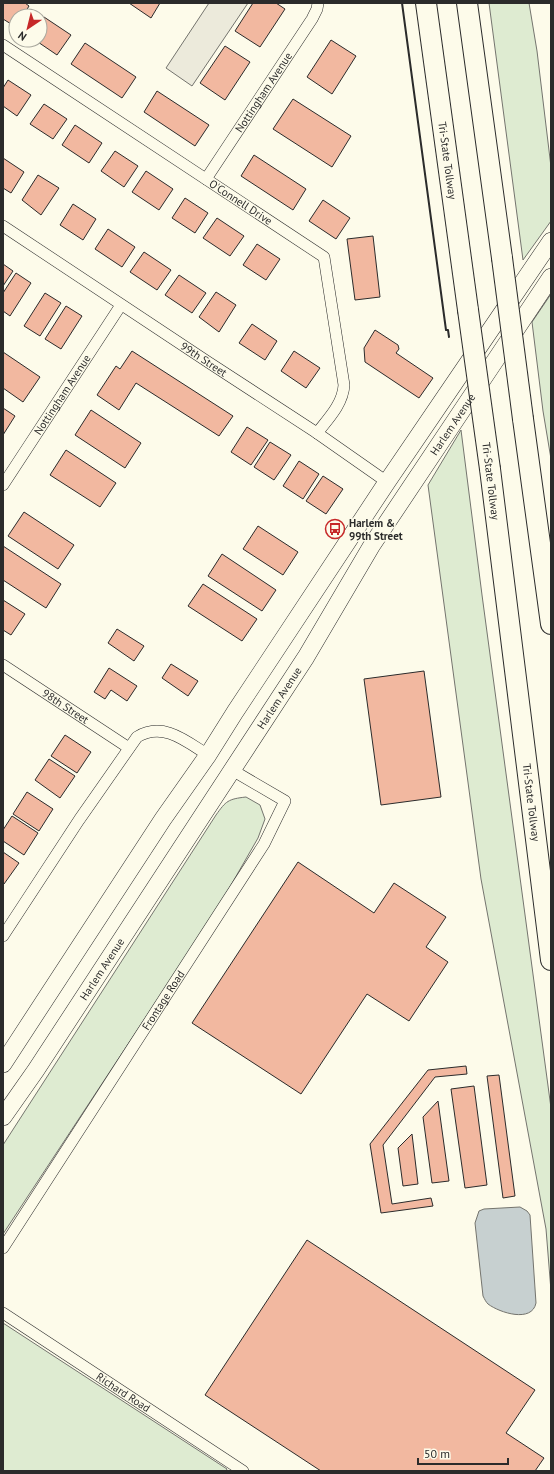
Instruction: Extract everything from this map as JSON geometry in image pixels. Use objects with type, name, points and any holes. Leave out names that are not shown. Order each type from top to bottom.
[{"type":"highway","name":"Tri-State Tollway","points":[[426,3],[490,470],[551,960]]},
{"type":"highway","points":[[466,3],[551,624]]},
{"type":"main road","name":"Harlem Avenue","points":[[3,1064],[163,819],[208,755],[387,482],[551,241]]},
{"type":"main road","name":"Harlem Avenue","points":[[3,1117],[36,1070],[306,657],[372,545],[405,493],[551,277]]},
{"type":"main road","name":"99th Street","points":[[387,482],[405,493]]},
{"type":"main road","points":[[3,1132],[36,1070]]},
{"type":"street","name":"Nottingham Avenue","points":[[206,179],[312,19],[318,3]]},
{"type":"street","name":"O'Connell Drive","points":[[3,45],[324,257],[344,392],[338,405],[317,433]]},
{"type":"street","name":"99th Street","points":[[3,226],[317,433],[387,482]]},
{"type":"street","name":"Nottingham Avenue","points":[[3,485],[121,305]]},
{"type":"street","name":"98th Street","points":[[3,665],[129,748]]},
{"type":"street","points":[[3,936],[79,820],[137,737],[145,732],[156,731],[176,735],[208,755]]},
{"type":"street","name":"Frontage Road","points":[[3,1248],[267,838],[285,801],[232,770]]},
{"type":"street","name":"Richard Road","points":[[3,1313],[243,1471]]},
{"type":"green space","points":[[489,3],[529,3],[537,51],[551,167],[551,221],[523,260]]},
{"type":"green space","points":[[551,294],[551,459],[543,411],[532,322]]},
{"type":"green space","points":[[461,430],[551,1108],[551,1291],[546,1229],[481,879],[428,485]]},
{"type":"green space","points":[[246,797],[260,805],[265,819],[258,838],[219,906],[3,1234],[3,1145],[216,815],[222,807],[231,800]]},
{"type":"green space","points":[[3,1323],[227,1469],[226,1471],[3,1471]]},
{"type":"shaded area","points":[[209,3],[248,3],[192,86],[166,68]]},
{"type":"shaded area","points":[[520,1207],[527,1211],[530,1215],[536,1303],[533,1309],[528,1313],[515,1314],[507,1313],[493,1307],[484,1299],[475,1223],[479,1211],[484,1209]]},
{"type":"building","points":[[3,3],[25,3],[29,6],[28,8],[8,8],[8,22],[3,19]]},
{"type":"building","points":[[129,3],[160,3],[151,18]]},
{"type":"building","points":[[253,3],[276,3],[285,9],[260,47],[235,31]]},
{"type":"building","points":[[48,20],[71,35],[57,55],[47,48],[48,48]]},
{"type":"building","points":[[331,40],[356,56],[332,94],[307,77]]},
{"type":"building","points":[[85,43],[136,77],[122,98],[71,64]]},
{"type":"building","points":[[225,46],[250,62],[225,100],[200,83]]},
{"type":"building","points":[[8,80],[31,95],[17,116],[3,106],[3,88]]},
{"type":"building","points":[[157,91],[209,125],[195,146],[144,112]]},
{"type":"building","points":[[293,99],[351,136],[332,167],[273,129]]},
{"type":"building","points":[[44,104],[67,119],[53,139],[30,124]]},
{"type":"building","points":[[75,125],[102,143],[89,163],[62,145]]},
{"type":"building","points":[[115,151],[138,166],[124,187],[101,171]]},
{"type":"building","points":[[254,155],[306,189],[293,210],[241,176]]},
{"type":"building","points":[[3,158],[24,172],[11,193],[3,188]]},
{"type":"building","points":[[146,171],[173,189],[159,210],[132,192]]},
{"type":"building","points":[[38,175],[59,188],[41,215],[22,200]]},
{"type":"building","points":[[185,198],[208,213],[195,233],[172,218]]},
{"type":"building","points":[[323,200],[350,218],[336,239],[309,221]]},
{"type":"building","points":[[73,204],[96,219],[83,240],[60,225]]},
{"type":"building","points":[[217,218],[244,236],[230,256],[203,238]]},
{"type":"building","points":[[108,229],[135,247],[122,267],[95,249]]},
{"type":"building","points":[[373,236],[380,297],[355,300],[347,239]]},
{"type":"building","points":[[257,244],[280,259],[266,280],[243,265]]},
{"type":"building","points":[[144,252],[171,270],[157,290],[130,272]]},
{"type":"building","points":[[3,264],[13,271],[3,286]]},
{"type":"building","points":[[16,273],[31,283],[10,316],[3,311],[3,293]]},
{"type":"building","points":[[179,275],[206,293],[192,313],[165,295]]},
{"type":"building","points":[[216,292],[236,305],[219,332],[199,317]]},
{"type":"building","points":[[45,293],[61,303],[40,336],[24,326]]},
{"type":"building","points":[[66,306],[82,316],[61,349],[45,339]]},
{"type":"building","points":[[252,324],[277,341],[265,360],[239,343]]},
{"type":"building","points":[[375,330],[398,345],[399,349],[396,353],[433,378],[419,398],[365,362],[364,348]]},
{"type":"building","points":[[132,351],[233,416],[219,436],[136,383],[119,410],[97,395],[116,366],[120,369]]},
{"type":"building","points":[[294,351],[320,368],[306,388],[281,371]]},
{"type":"building","points":[[3,352],[40,377],[23,402],[3,388]]},
{"type":"building","points":[[3,408],[15,416],[3,435]]},
{"type":"building","points":[[91,410],[141,443],[125,468],[75,435]]},
{"type":"building","points":[[247,427],[268,440],[251,465],[231,452]]},
{"type":"building","points":[[270,442],[291,455],[274,480],[254,467]]},
{"type":"building","points":[[66,450],[116,483],[100,507],[50,475]]},
{"type":"building","points":[[299,461],[319,474],[303,499],[283,486]]},
{"type":"building","points":[[323,476],[343,489],[326,514],[306,501]]},
{"type":"building","points":[[24,512],[74,545],[58,569],[8,536]]},
{"type":"building","points":[[258,526],[298,552],[283,575],[243,549]]},
{"type":"building","points":[[3,546],[61,584],[46,608],[3,580]]},
{"type":"building","points":[[222,554],[276,590],[262,611],[208,576]]},
{"type":"building","points":[[203,584],[257,619],[242,641],[188,606]]},
{"type":"building","points":[[3,600],[25,614],[11,635],[3,630]]},
{"type":"building","points":[[117,629],[144,646],[134,661],[108,643]]},
{"type":"building","points":[[171,664],[198,681],[188,696],[162,678]]},
{"type":"building","points":[[109,668],[137,686],[127,701],[111,690],[105,699],[94,692]]},
{"type":"building","points":[[424,671],[441,797],[381,805],[364,679]]},
{"type":"building","points":[[65,735],[91,752],[77,773],[51,756]]},
{"type":"building","points":[[49,759],[75,776],[60,798],[35,780]]},
{"type":"building","points":[[27,792],[53,809],[39,831],[13,814]]},
{"type":"building","points":[[12,816],[38,833],[24,855],[3,841],[3,830]]},
{"type":"building","points":[[3,852],[19,863],[4,884],[3,884]]},
{"type":"building","points":[[298,862],[374,913],[394,883],[446,917],[426,947],[448,962],[409,1021],[367,994],[301,1094],[192,1023]]},
{"type":"building","points":[[466,1066],[467,1074],[435,1077],[383,1145],[392,1204],[431,1198],[433,1206],[381,1213],[370,1144],[428,1070]]},
{"type":"building","points":[[499,1075],[515,1196],[503,1198],[487,1076]]},
{"type":"building","points":[[474,1086],[487,1185],[465,1188],[451,1089]]},
{"type":"building","points":[[438,1101],[449,1181],[432,1183],[423,1117]]},
{"type":"building","points":[[412,1134],[418,1184],[403,1186],[398,1148]]},
{"type":"building","points":[[307,1240],[535,1390],[506,1433],[544,1458],[535,1471],[321,1471],[205,1395]]},
{"type":"wall","points":[[402,3],[446,330],[448,330],[449,337]]},
{"type":"place","name":"Harlem & 99th Street","points":[[335,529]]}]
